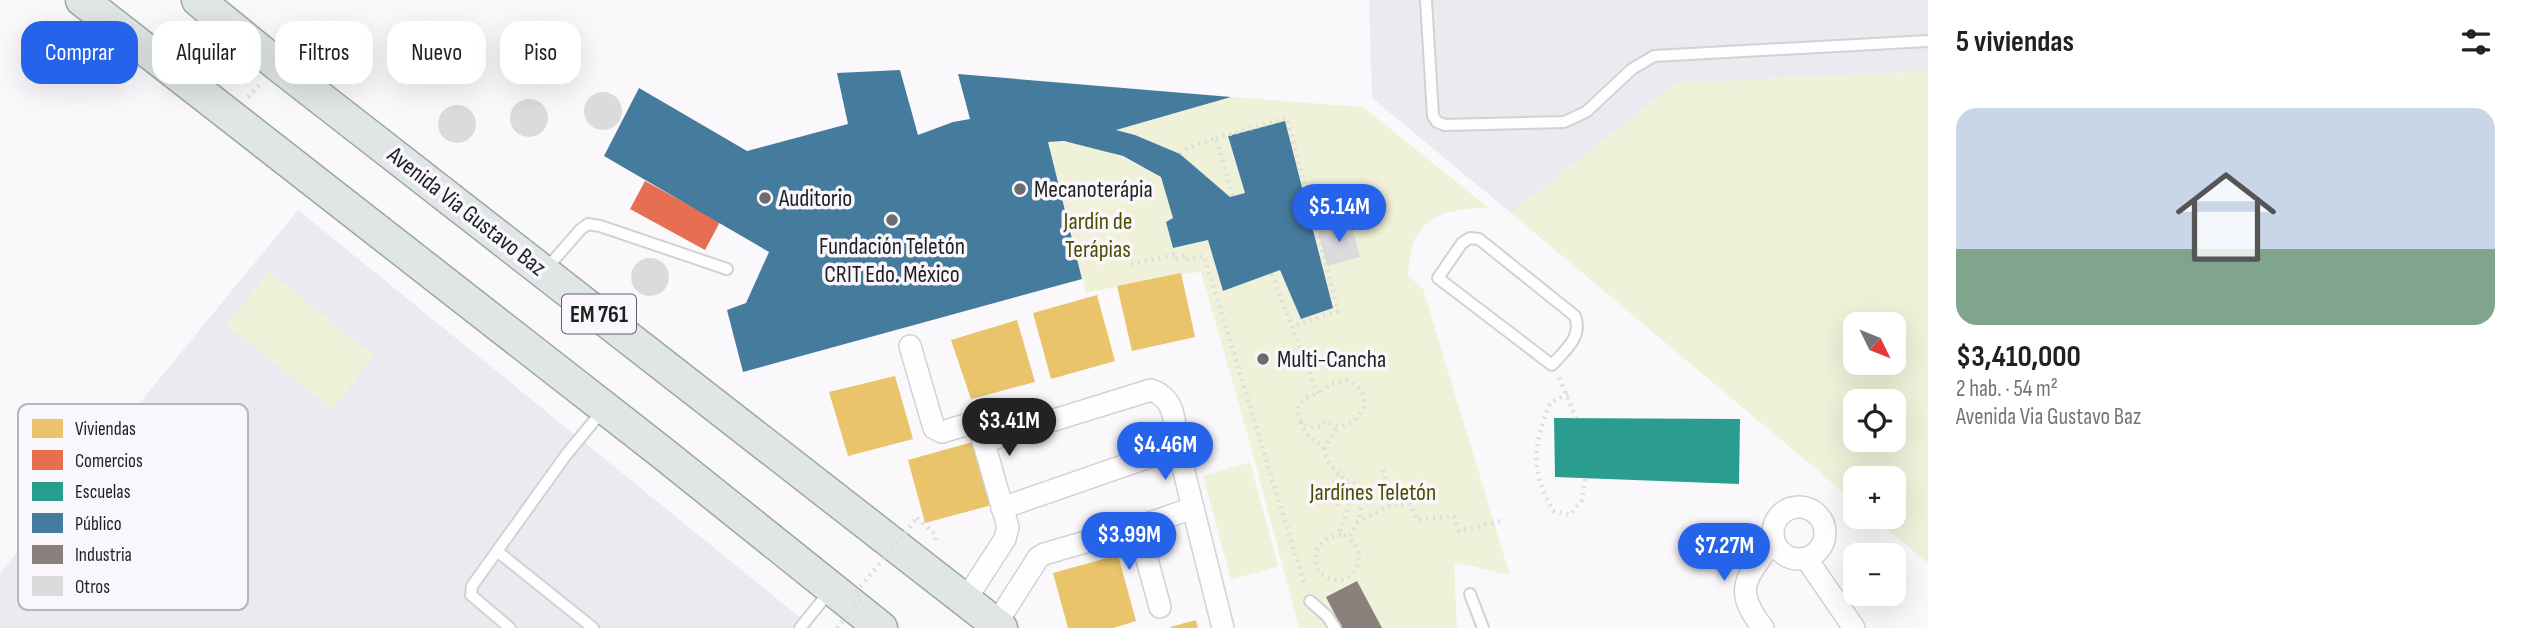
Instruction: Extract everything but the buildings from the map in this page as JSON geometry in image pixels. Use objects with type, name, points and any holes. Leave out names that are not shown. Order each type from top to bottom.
[{"type":"main road","name":"EM 761","points":[[82,0],[152,55]]},
{"type":"main road","name":"Avenida Via Gustavo Baz","points":[[198,0],[224,21]]},
{"type":"main road","name":"Avenida Via Gustavo Baz","points":[[261,51],[275,63]]},
{"type":"main road","name":"EM 761","points":[[189,84],[605,408],[881,628]]},
{"type":"main road","name":"Avenida Via Gustavo Baz","points":[[303,84],[999,626]]},
{"type":"street","points":[[910,346],[934,428],[942,432],[976,423],[1008,527],[1007,534],[966,599]]},
{"type":"street","points":[[983,442],[1151,390],[1162,394],[1170,403],[1178,447],[1223,628]]},
{"type":"street","points":[[1002,508],[1178,447]]},
{"type":"street","points":[[1792,507],[1812,510],[1820,516],[1824,525],[1822,546],[1815,554],[1806,558],[1786,556],[1773,540],[1776,520],[1782,512],[1792,507]]},
{"type":"street","points":[[999,626],[1038,558],[1044,554],[1193,508]]},
{"type":"street","points":[[1138,527],[1160,607]]},
{"type":"street","points":[[1763,628],[1745,598],[1745,581],[1773,540]]},
{"type":"street","points":[[1806,558],[1854,628]]},
{"type":"lane","points":[[1426,0],[1433,116],[1437,122],[1445,125],[1564,122],[1586,112],[1632,69],[1654,56],[1928,41]]},
{"type":"lane","points":[[544,271],[580,230],[588,225],[600,226],[727,269]]},
{"type":"lane","points":[[1470,238],[1479,239],[1575,316],[1578,334],[1552,365],[1438,278],[1462,243],[1470,238]]},
{"type":"lane","points":[[510,628],[471,595],[472,586],[566,455],[605,408]]},
{"type":"lane","points":[[497,551],[593,628]]},
{"type":"lane","points":[[800,628],[832,588]]},
{"type":"lane","points":[[1471,594],[1483,628]]},
{"type":"lane","points":[[1310,601],[1327,615],[1335,628]]},
{"type":"path","points":[[230,116],[275,68]]},
{"type":"path","points":[[1180,154],[1187,148],[1216,138],[1287,118],[1338,311],[1293,326]]},
{"type":"path","points":[[1216,138],[1233,196]]},
{"type":"path","points":[[1131,264],[1174,255],[1175,259],[1185,256],[1186,260],[1204,256],[1310,601]]},
{"type":"path","points":[[1272,274],[1320,394]]},
{"type":"path","points":[[1552,365],[1568,394],[1576,418]]},
{"type":"path","points":[[1301,422],[1310,428],[1321,426],[1326,421],[1338,427],[1348,425],[1364,407],[1363,393],[1354,384],[1339,380],[1324,388],[1320,394],[1301,400],[1298,405],[1298,417],[1305,433],[1324,448],[1327,461],[1345,480],[1356,484],[1361,496],[1352,533],[1345,536],[1334,536],[1325,540],[1316,553],[1318,572],[1330,580],[1344,580],[1356,570],[1359,562],[1359,550],[1345,536],[1340,530],[1348,508],[1349,494],[1345,480]]},
{"type":"path","points":[[1568,394],[1550,403],[1541,428],[1535,459],[1542,491],[1553,511],[1570,515],[1582,500],[1585,478]]},
{"type":"path","points":[[1324,448],[1338,427]]},
{"type":"path","points":[[1383,470],[1392,504]]},
{"type":"path","points":[[1338,474],[1332,487],[1332,503],[1340,504],[1349,494]]},
{"type":"path","points":[[1356,522],[1392,504],[1410,504],[1417,520],[1454,516],[1460,531],[1500,522]]},
{"type":"path","points":[[837,628],[862,598],[855,593],[917,518],[935,534]]},
{"type":"shaded area","points":[[1369,0],[1928,0],[1928,71],[1676,83],[1511,213],[1372,98]]},
{"type":"shaded area","points":[[298,210],[813,628],[0,628],[0,573],[18,551],[18,610],[248,610],[248,404],[139,404]]},
{"type":"green space","points":[[1928,71],[1928,563],[1887,529],[1906,529],[1906,466],[1843,466],[1843,492],[1511,213],[1676,83]]},
{"type":"green space","name":"Jardínes Teletón","points":[[1232,97],[1363,107],[1489,208],[1456,211],[1430,220],[1414,241],[1408,275],[1423,289],[1510,575],[1454,562],[1457,628],[1299,628],[1201,272],[1086,293],[1048,142],[1093,147],[1161,177],[1173,218],[1166,222],[1173,248],[1208,240],[1223,291],[1280,270],[1301,319],[1332,308],[1285,122],[1228,136],[1245,193],[1230,197],[1180,154],[1116,130]]},
{"type":"green space","points":[[269,272],[374,356],[332,409],[227,325]]},
{"type":"green space","points":[[1250,462],[1278,566],[1231,580],[1203,476]]},
{"type":"place","name":"Mecanoterápia","points":[[1020,189]]},
{"type":"place","name":"Auditorio","points":[[765,198]]},
{"type":"place","name":"Fundación Teletón CRIT Edo. México","points":[[892,220]]},
{"type":"place","name":"Multi-Cancha","points":[[1263,359]]},
{"type":"park label","name":"Jardín de Terápias","points":[[1098,235]]}]
